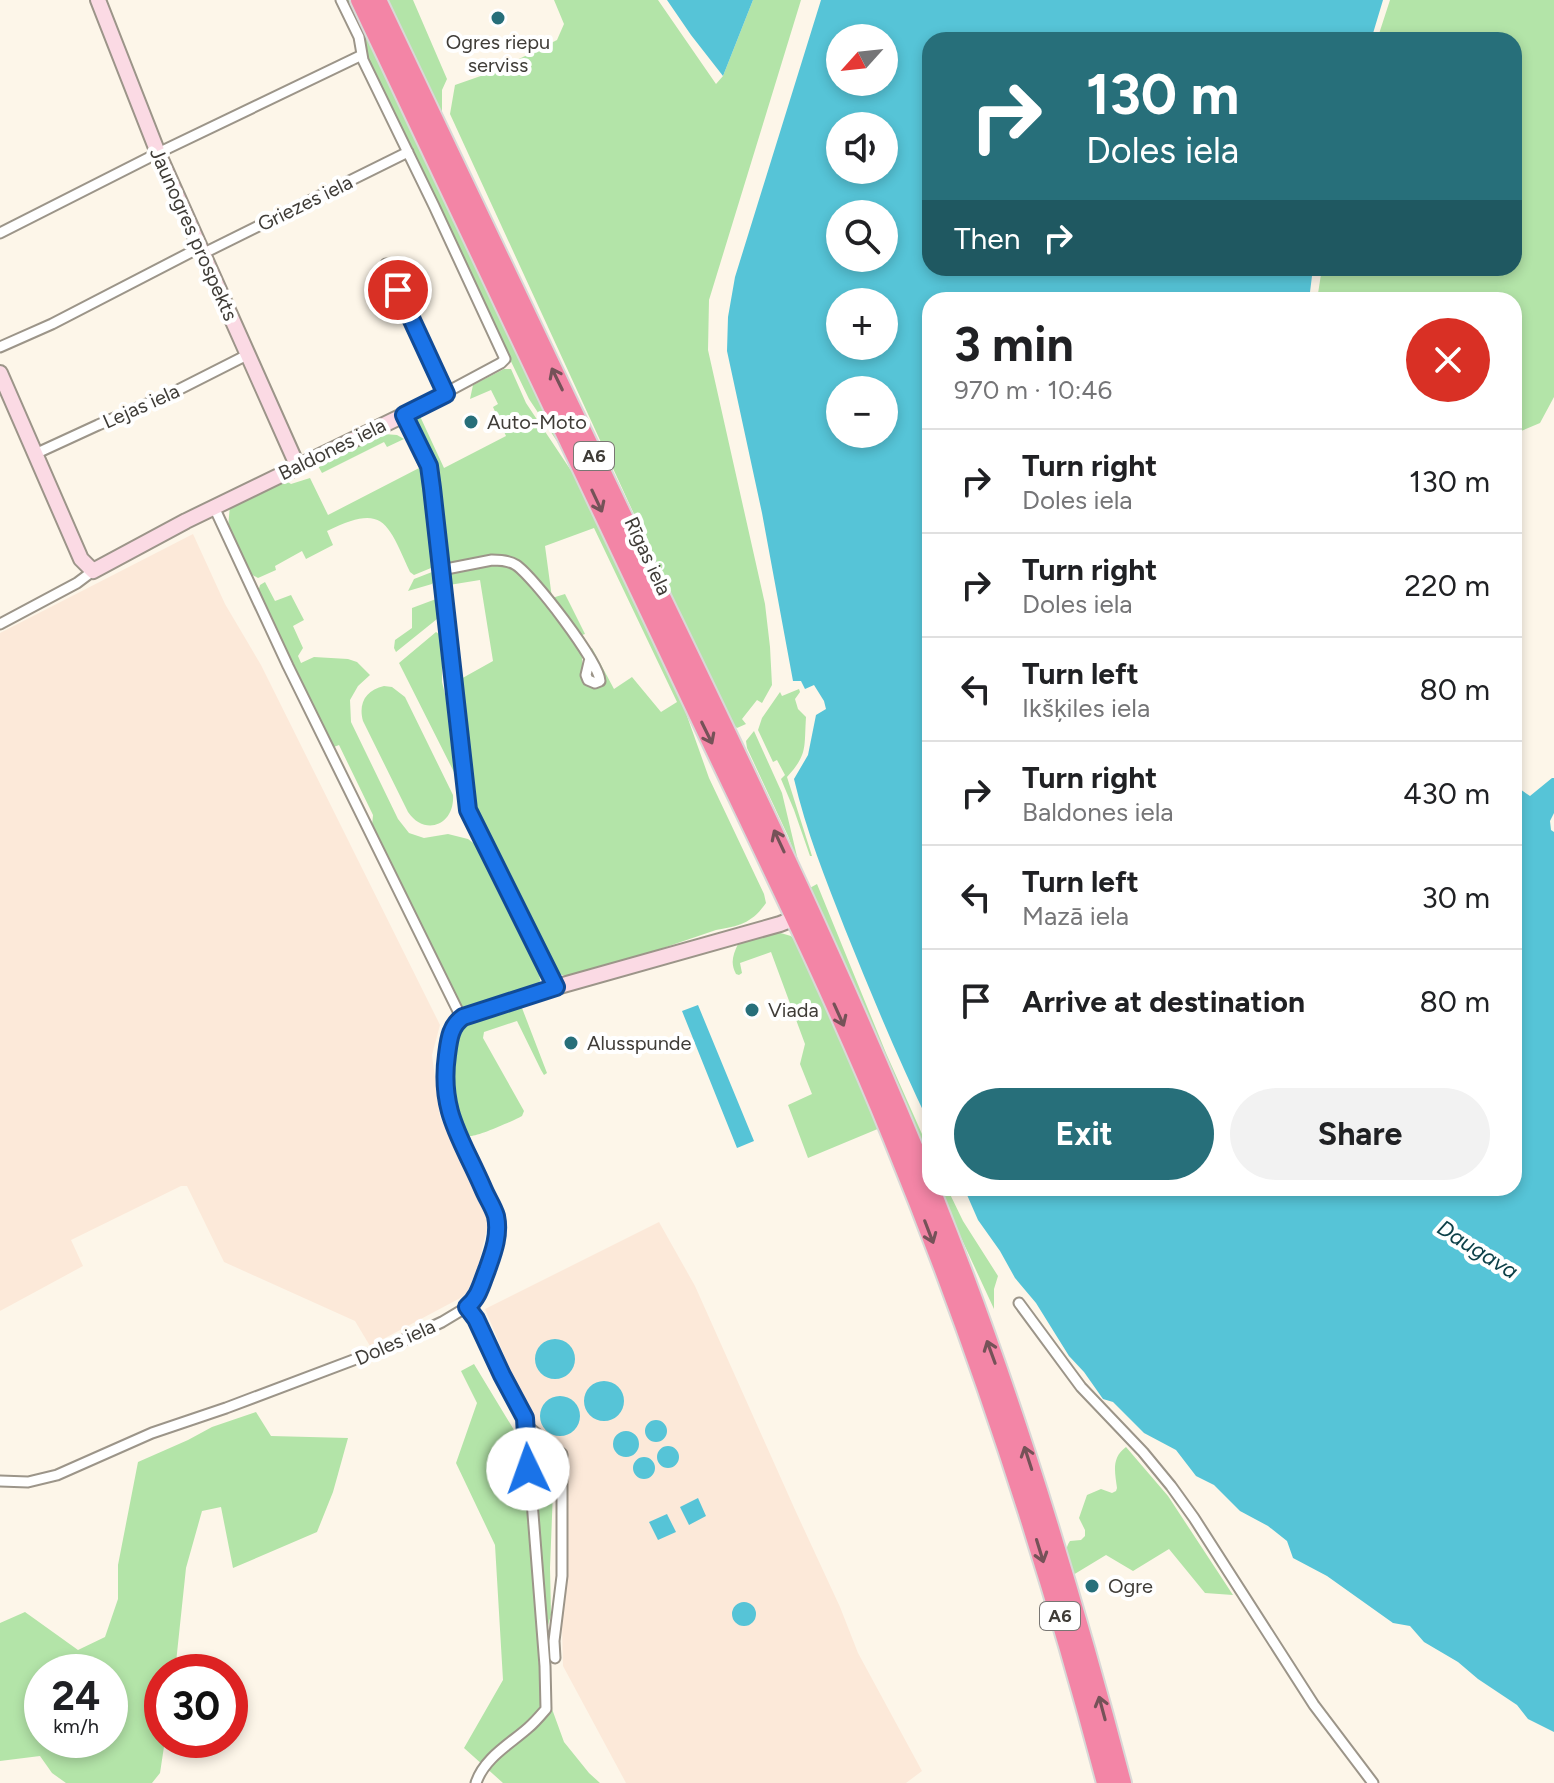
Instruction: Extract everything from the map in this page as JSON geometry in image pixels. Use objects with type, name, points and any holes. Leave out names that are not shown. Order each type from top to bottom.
[{"type":"highway","name":"Rīgas iela","points":[[360,0],[803,915]]},
{"type":"highway","name":"Rīgas iela","points":[[377,0],[803,915],[898,1131]]},
{"type":"highway","name":"A6","points":[[898,1131],[1008,1450],[1059,1614],[1106,1783]]},
{"type":"highway","name":"A6","points":[[898,1131],[922,1180]]},
{"type":"highway","name":"A6","points":[[930,1196],[948,1234],[1022,1438],[1066,1580],[1122,1783]]},
{"type":"street","name":"Jaunogres prospekts","points":[[98,0],[158,153],[297,465]]},
{"type":"street","points":[[341,0],[359,37],[362,55],[408,152]]},
{"type":"street","points":[[0,233],[362,55]]},
{"type":"street","name":"Griezes iela","points":[[0,347],[408,152]]},
{"type":"street","name":"Baldones iela","points":[[0,624],[214,507],[446,394],[505,359],[408,152]]},
{"type":"street","points":[[386,264],[446,394]]},
{"type":"street","name":"Lejas iela","points":[[35,454],[170,394],[247,355]]},
{"type":"street","points":[[0,373],[81,559],[93,571]]},
{"type":"street","points":[[404,415],[429,466],[468,810],[556,987]]},
{"type":"street","points":[[214,507],[288,666],[463,1017]]},
{"type":"street","points":[[441,570],[492,560],[516,564],[572,630],[590,658]]},
{"type":"street","points":[[476,1783],[491,1759],[532,1725],[546,1709],[545,1666],[525,1418],[476,1319],[467,1307],[476,1299],[496,1241],[497,1226],[492,1205],[455,1130],[447,1104],[445,1066],[451,1032],[463,1017],[803,915]]},
{"type":"street","points":[[1019,1303],[1081,1387],[1171,1486],[1314,1705],[1373,1783]]},
{"type":"street","name":"Doles iela","points":[[0,1481],[28,1482],[57,1475],[152,1433],[393,1345],[467,1307]]},
{"type":"street","points":[[526,1425],[562,1454],[562,1576],[554,1641],[555,1658]]},
{"type":"shaded area","points":[[193,534],[225,604],[261,665],[440,1025],[432,1055],[440,1117],[489,1219],[478,1267],[466,1295],[370,1346],[355,1321],[224,1262],[187,1186],[181,1186],[71,1240],[83,1266],[0,1311],[0,633]]},
{"type":"shaded area","points":[[659,1222],[695,1286],[858,1653],[922,1771],[906,1783],[626,1783],[563,1666],[558,1461],[534,1427],[485,1309]]},
{"type":"green space","points":[[345,0],[353,0],[578,473],[529,399],[367,61]]},
{"type":"green space","points":[[386,0],[413,0],[447,79],[442,90],[442,117]]},
{"type":"green space","points":[[554,0],[658,0],[716,84],[723,76],[753,0],[801,0],[709,300],[708,350],[765,604],[770,647],[772,685],[762,703],[757,700],[742,719],[746,724],[737,728],[726,714],[450,114],[455,85],[495,71],[557,40],[564,24]]},
{"type":"green space","points":[[1390,0],[1554,0],[1554,397],[1540,423],[1522,431],[1522,292],[1318,292],[1321,276],[1522,276],[1522,32],[1380,32]]},
{"type":"green space","points":[[504,369],[511,369],[526,403],[574,475],[681,699],[709,778],[766,903],[756,915],[739,925],[575,978],[558,974],[550,967],[475,813],[459,680],[493,661],[480,580],[449,585],[448,574],[482,564],[499,564],[516,570],[555,612],[576,641],[582,655],[583,676],[588,684],[594,688],[605,682],[589,649],[592,648],[614,689],[632,677],[661,712],[677,702],[594,528],[545,546],[552,598],[565,594],[585,634],[582,635],[517,562],[497,557],[451,565],[444,560],[433,458],[420,434],[417,415],[444,468],[506,436],[493,407],[498,404],[491,390],[470,399],[473,385]]},
{"type":"green space","points":[[384,434],[404,439],[387,447],[384,442],[322,473],[317,464],[369,438]]},
{"type":"green space","points":[[423,466],[433,565],[414,575],[389,530],[372,518],[346,523],[327,531],[333,545],[306,559],[302,551],[275,566],[276,570],[258,578],[249,573],[228,528],[230,505],[283,479],[291,484],[310,478],[328,515]]},
{"type":"green space","points":[[435,573],[435,580],[432,584],[408,591],[414,579]]},
{"type":"green space","points":[[265,582],[275,601],[291,595],[304,620],[293,626],[303,648],[298,656],[301,663],[314,657],[348,659],[357,662],[370,675],[358,686],[350,700],[351,722],[398,819],[409,833],[424,838],[448,834],[468,839],[480,848],[539,966],[540,981],[533,990],[474,1008],[461,1007],[372,826],[373,815],[339,745],[334,747],[258,592]]},
{"type":"green space","points":[[436,599],[440,608],[437,619],[396,652],[395,640],[412,628],[412,608]]},
{"type":"green space","points":[[436,632],[442,636],[442,682],[451,718],[460,784],[399,663]]},
{"type":"green space","points":[[384,686],[392,687],[405,697],[453,795],[449,814],[438,824],[422,824],[408,812],[363,721],[365,698]]},
{"type":"green space","points":[[799,689],[795,699],[798,709],[806,717],[805,744],[799,762],[787,777],[812,856],[781,779],[785,775],[777,760],[773,762],[758,730],[762,718],[780,692],[782,696]]},
{"type":"green space","points":[[754,731],[782,793],[800,869],[747,748],[746,741]]},
{"type":"green space","points":[[817,884],[922,1134],[922,1153],[808,889]]},
{"type":"green space","points":[[777,932],[791,936],[802,949],[880,1128],[808,1158],[788,1105],[812,1094],[800,1064],[805,1044],[771,952],[740,963],[742,973],[739,975],[733,966],[738,944]]},
{"type":"green space","points":[[518,1006],[522,1008],[547,1073],[544,1075],[541,1070],[517,1021],[484,1032],[483,1038],[524,1111],[522,1116],[512,1121],[470,1136],[456,1119],[453,1104],[452,1069],[457,1039],[461,1030],[472,1020]]},
{"type":"green space","points":[[942,1196],[951,1196],[998,1276],[994,1289],[994,1309]]},
{"type":"green space","points":[[474,1364],[514,1430],[554,1465],[551,1615],[538,1660],[564,1742],[600,1783],[503,1783],[464,1748],[503,1680],[495,1545],[456,1463],[477,1403],[461,1371]]},
{"type":"green space","points":[[256,1412],[271,1436],[348,1438],[333,1492],[317,1532],[233,1568],[221,1507],[202,1511],[186,1568],[177,1654],[144,1654],[144,1758],[162,1758],[160,1773],[152,1783],[66,1783],[52,1773],[41,1758],[128,1758],[128,1654],[24,1654],[24,1758],[0,1761],[0,1623],[25,1612],[78,1650],[105,1637],[118,1599],[118,1565],[138,1462],[212,1427]]},
{"type":"green space","points":[[1126,1447],[1168,1496],[1233,1595],[1205,1593],[1169,1549],[1133,1571],[1106,1555],[1073,1575],[1067,1549],[1070,1541],[1081,1540],[1085,1536],[1079,1518],[1087,1495],[1101,1489],[1112,1493],[1116,1491],[1116,1461]]},
{"type":"water","points":[[667,0],[753,0],[723,76],[691,35]]},
{"type":"water","points":[[821,0],[1383,0],[1373,32],[922,32],[922,276],[1312,276],[1310,292],[922,292],[922,1108],[845,929],[810,836],[794,779],[808,755],[816,715],[826,709],[814,685],[805,689],[801,681],[793,681],[762,513],[727,351],[728,317],[735,277]]},
{"type":"water","name":"Daugava","points":[[1554,778],[1554,813],[1550,821],[1554,832],[1554,1732],[1528,1719],[1517,1705],[1458,1662],[1424,1642],[1410,1626],[1393,1623],[1327,1576],[1293,1558],[1287,1541],[1268,1526],[1240,1511],[1214,1485],[1196,1476],[1176,1450],[1144,1433],[1113,1402],[1103,1399],[1015,1278],[978,1220],[968,1196],[1522,1196],[1522,790],[1530,796]]},
{"type":"water","points":[[698,1005],[754,1141],[737,1148],[682,1011]]},
{"type":"water","points":[[555,1339],[569,1345],[575,1359],[569,1373],[555,1379],[541,1373],[535,1359],[541,1345]]},
{"type":"water","points":[[604,1381],[618,1387],[624,1401],[618,1415],[604,1421],[590,1415],[584,1401],[590,1387]]},
{"type":"water","points":[[560,1396],[574,1402],[580,1416],[574,1430],[560,1436],[546,1430],[540,1416],[546,1402]]},
{"type":"water","points":[[656,1420],[664,1423],[667,1431],[664,1439],[656,1442],[648,1439],[645,1431],[648,1423]]},
{"type":"water","points":[[626,1431],[635,1435],[639,1444],[635,1453],[626,1457],[617,1453],[613,1444],[617,1435]]},
{"type":"water","points":[[668,1446],[676,1449],[679,1457],[676,1465],[668,1468],[660,1465],[657,1457],[660,1449]]},
{"type":"water","points":[[640,1457],[648,1457],[655,1468],[648,1479],[640,1479],[633,1472],[633,1464]]},
{"type":"water","points":[[698,1498],[706,1516],[689,1525],[680,1507]]},
{"type":"water","points":[[667,1514],[676,1532],[658,1540],[649,1522]]},
{"type":"water","points":[[744,1602],[752,1606],[756,1614],[752,1622],[744,1626],[736,1622],[732,1614],[736,1606]]},
{"type":"place","name":"Ogres riepu serviss","points":[[498,18]]},
{"type":"place","name":"Auto-Moto","points":[[471,422]]},
{"type":"place","name":"Viada","points":[[752,1010]]},
{"type":"place","name":"Alusspunde","points":[[571,1043]]},
{"type":"place","name":"Ogre","points":[[1092,1586]]},
{"type":"route","points":[[398,290],[446,394],[404,415],[429,466],[468,810],[556,987],[457,1021],[451,1032],[445,1066],[445,1090],[451,1120],[496,1215],[496,1241],[491,1257],[476,1299],[467,1307],[476,1319],[525,1418],[528,1469]]}]
